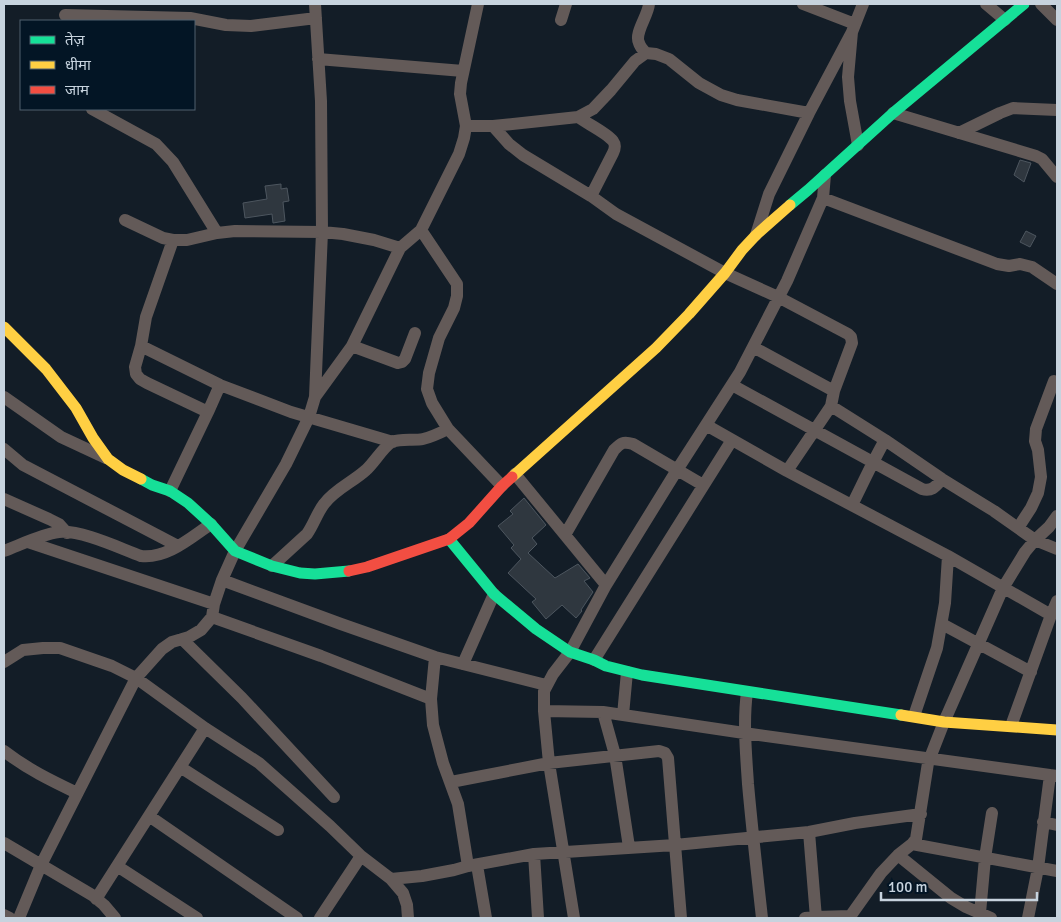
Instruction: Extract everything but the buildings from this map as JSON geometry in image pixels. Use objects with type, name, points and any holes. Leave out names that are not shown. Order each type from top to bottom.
[{"type":"street","points":[[19,918],[41,865],[136,678],[162,649],[172,642],[189,637],[201,630],[213,611],[222,580],[235,551],[286,464],[309,417],[315,397],[322,232],[321,101],[315,4]]},
{"type":"street","points":[[315,397],[352,346],[400,248],[421,230],[459,154],[466,126],[460,94],[463,71],[478,4]]},
{"type":"street","points":[[561,20],[566,4]]},
{"type":"street","points":[[646,53],[638,42],[637,37],[645,20],[649,4]]},
{"type":"street","points":[[803,4],[854,28]]},
{"type":"street","points":[[756,235],[769,194],[854,28],[863,4]]},
{"type":"street","points":[[986,4],[1005,20]]},
{"type":"street","points":[[4,397],[61,437],[108,459],[123,470],[152,485],[170,491],[188,503],[211,524],[235,551],[272,566],[300,573],[346,572],[367,568],[449,539],[469,523],[515,474],[656,348],[689,314],[756,235],[893,113],[1024,4]]},
{"type":"street","points":[[1041,4],[1057,20]]},
{"type":"street","points":[[65,15],[190,18],[226,25],[251,26],[316,18]]},
{"type":"street","points":[[854,28],[848,77],[850,102],[858,145]]},
{"type":"street","points":[[466,126],[493,126],[578,117],[593,109],[635,61],[646,53],[656,54],[669,59],[699,83],[721,95],[737,100],[809,113]]},
{"type":"street","points":[[318,59],[463,71]]},
{"type":"street","points":[[958,133],[1013,108],[1057,110]]},
{"type":"street","points":[[94,110],[156,144],[173,162],[217,232]]},
{"type":"street","points":[[893,113],[1036,156],[1042,159],[1057,177]]},
{"type":"street","points":[[578,117],[606,135],[614,142],[615,147],[591,196]]},
{"type":"street","points":[[493,126],[509,144],[616,214],[725,273],[778,297],[851,337],[852,343],[834,391],[831,406],[787,471]]},
{"type":"street","points":[[574,918],[549,762],[544,691],[553,674],[570,652],[606,585],[740,372],[787,281],[823,198],[825,175]]},
{"type":"street","points":[[823,198],[997,264],[1010,266],[1020,264],[1032,267],[1057,284]]},
{"type":"street","points":[[125,220],[163,238],[173,240],[188,240],[217,232],[322,232],[374,240],[400,248]]},
{"type":"street","points":[[421,230],[457,284],[454,308],[439,338],[429,373],[427,389],[432,403],[448,429],[502,486]]},
{"type":"street","points":[[173,240],[146,317],[135,368],[136,374],[140,378],[208,412]]},
{"type":"street","points":[[4,327],[46,369],[76,408],[92,438],[108,459]]},
{"type":"street","points":[[352,346],[398,363],[405,359],[415,333]]},
{"type":"street","points":[[141,346],[220,385],[291,412],[393,442],[422,440],[448,429]]},
{"type":"street","points":[[753,347],[834,391]]},
{"type":"street","points":[[1018,528],[1038,493],[1041,477],[1035,441],[1036,429],[1054,381]]},
{"type":"street","points":[[170,491],[220,385]]},
{"type":"street","points":[[732,385],[927,491],[933,489],[942,479]]},
{"type":"street","points":[[831,406],[994,511],[1035,540],[1057,549]]},
{"type":"street","points":[[706,425],[787,471],[948,556],[1051,615]]},
{"type":"street","points":[[594,660],[732,440]]},
{"type":"street","points":[[852,505],[872,462],[885,440]]},
{"type":"street","points":[[272,566],[306,534],[320,509],[333,494],[366,470],[385,448],[393,442]]},
{"type":"street","points":[[565,534],[614,450],[620,443],[627,442],[633,444],[703,485]]},
{"type":"street","points":[[4,449],[23,465],[178,546]]},
{"type":"street","points":[[515,474],[606,585]]},
{"type":"street","points":[[4,499],[59,524],[67,533]]},
{"type":"street","points":[[808,832],[812,918],[850,917],[881,873],[916,839],[928,763],[978,644],[1003,588],[1025,552],[1057,516]]},
{"type":"street","points":[[4,552],[59,532],[82,534],[141,556],[150,557],[160,555],[178,546],[211,524]]},
{"type":"street","points":[[449,539],[494,594],[536,629],[570,652],[606,666],[627,672],[747,692],[944,722],[1057,730]]},
{"type":"street","points":[[28,542],[213,611],[431,699]]},
{"type":"street","points":[[914,716],[937,648],[945,603],[948,556]]},
{"type":"street","points":[[222,580],[435,657],[546,686]]},
{"type":"street","points":[[463,664],[494,594]]},
{"type":"street","points":[[1011,726],[1057,601]]},
{"type":"street","points":[[942,624],[1031,672]]},
{"type":"street","points":[[182,639],[242,698],[334,797]]},
{"type":"street","points":[[4,662],[23,650],[60,648],[112,666],[136,678],[205,728],[259,763],[361,856],[392,879],[403,892],[408,918]]},
{"type":"street","points":[[435,657],[431,699],[433,725],[443,763],[458,804],[486,918]]},
{"type":"street","points":[[623,715],[627,672]]},
{"type":"street","points":[[747,692],[744,733],[751,823],[762,918]]},
{"type":"street","points":[[544,711],[603,712],[1054,776],[1043,822],[1038,868],[1028,918]]},
{"type":"street","points":[[603,712],[614,755],[630,847]]},
{"type":"street","points":[[96,898],[205,728]]},
{"type":"street","points":[[4,751],[38,774],[78,793]]},
{"type":"street","points":[[451,782],[549,762],[659,751],[665,753],[668,758],[682,918]]},
{"type":"street","points":[[180,767],[278,830]]},
{"type":"street","points":[[898,855],[951,898],[986,916],[985,858],[992,813]]},
{"type":"street","points":[[392,879],[422,876],[534,854],[675,845],[808,832],[921,814]]},
{"type":"street","points":[[149,816],[297,918]]},
{"type":"street","points":[[1043,822],[1057,825]]},
{"type":"street","points":[[4,842],[96,898],[104,904],[115,918]]},
{"type":"street","points":[[912,844],[1057,871]]},
{"type":"street","points":[[534,854],[538,918]]},
{"type":"street","points":[[320,918],[361,856]]},
{"type":"street","points":[[117,866],[197,918]]},
{"type":"street","points":[[4,915],[10,918]]},
{"type":"traffic: fast","points":[[790,205],[893,113],[1024,4]]},
{"type":"traffic: fast","points":[[141,479],[170,491],[188,503],[211,524],[235,551],[272,566],[300,573],[315,574],[349,571]]},
{"type":"traffic: fast","points":[[449,539],[494,594],[536,629],[570,652],[606,666],[642,675],[901,715]]},
{"type":"traffic: slow","points":[[512,477],[656,348],[689,314],[756,235],[790,205]]},
{"type":"traffic: slow","points":[[4,327],[46,369],[76,408],[93,438],[108,459],[123,470],[141,479]]},
{"type":"traffic: slow","points":[[901,715],[944,722],[1057,730]]},
{"type":"traffic: jam","points":[[349,571],[367,567],[449,539],[469,523],[512,477]]}]
